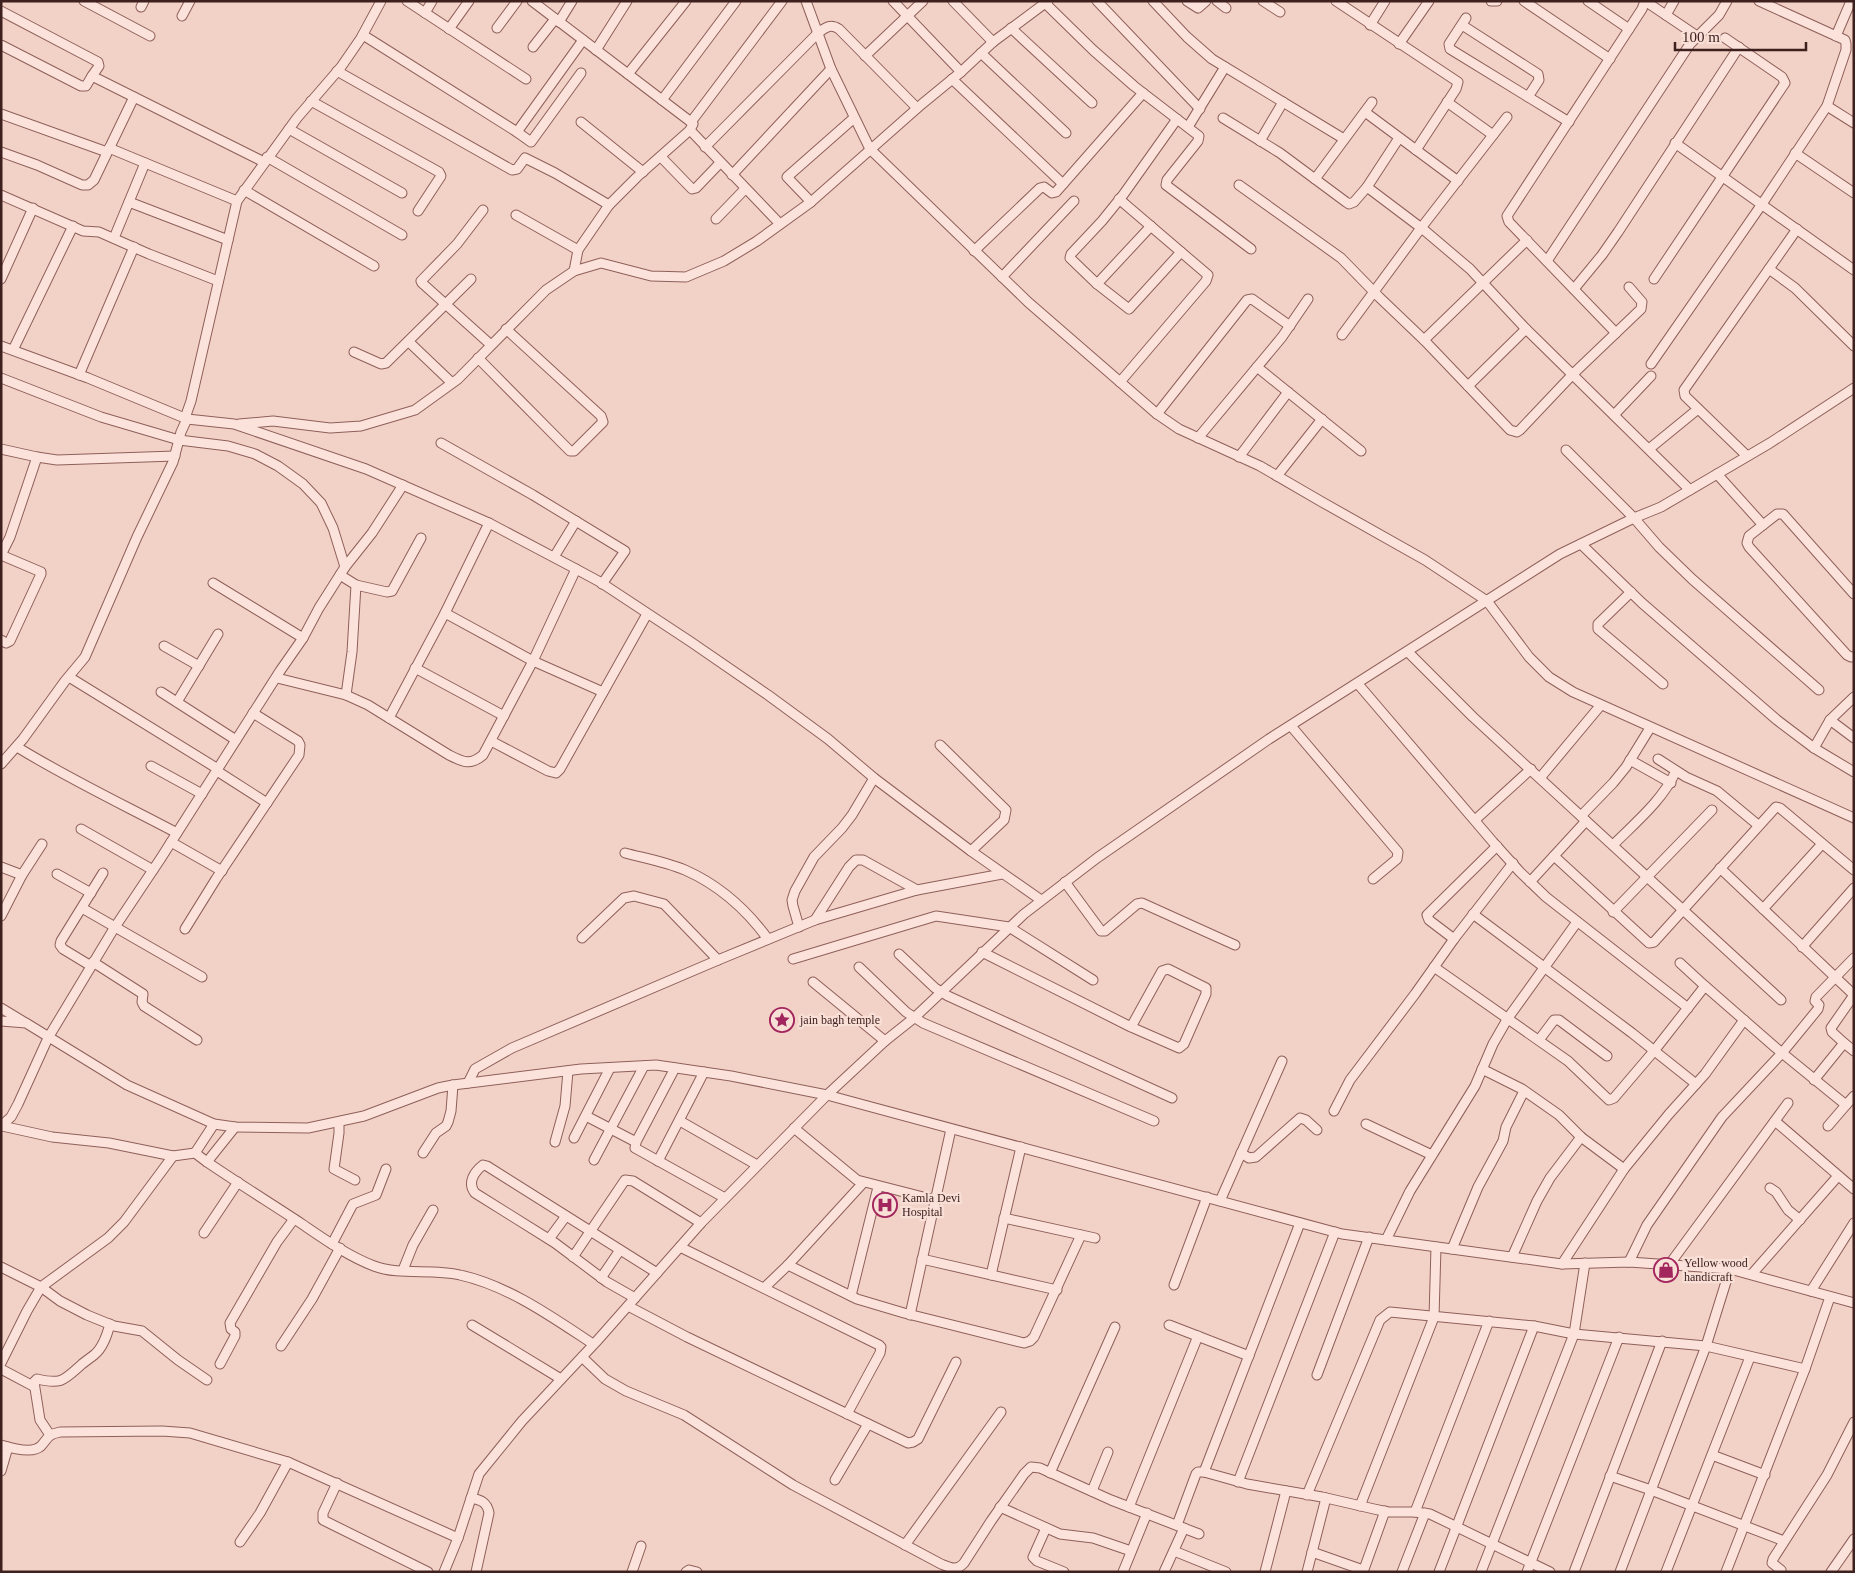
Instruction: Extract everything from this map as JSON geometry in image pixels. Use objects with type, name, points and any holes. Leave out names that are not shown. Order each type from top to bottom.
[{"type":"street","points":[[84,1],[150,36]]},
{"type":"street","points":[[182,16],[190,1]]},
{"type":"street","points":[[407,1],[526,79]]},
{"type":"street","points":[[425,13],[432,1]]},
{"type":"street","points":[[450,29],[469,1]]},
{"type":"street","points":[[496,28],[517,1]]},
{"type":"street","points":[[532,1],[662,100],[691,126],[705,147],[780,224]]},
{"type":"street","points":[[533,47],[572,1]]},
{"type":"street","points":[[596,50],[627,1]]},
{"type":"street","points":[[628,74],[686,1]]},
{"type":"street","points":[[662,100],[736,1]]},
{"type":"street","points":[[574,272],[578,250],[609,205],[661,157],[691,126],[782,1]]},
{"type":"street","points":[[893,1],[961,72]]},
{"type":"street","points":[[865,56],[923,1]]},
{"type":"street","points":[[953,1],[993,42]]},
{"type":"street","points":[[1028,1],[1036,9]]},
{"type":"street","points":[[1096,1],[1200,109]]},
{"type":"street","points":[[1153,1],[1201,50],[1225,67],[1344,139]]},
{"type":"street","points":[[1187,1],[1198,8],[1206,1]]},
{"type":"street","points":[[1218,1],[1226,8]]},
{"type":"street","points":[[1263,1],[1280,12]]},
{"type":"street","points":[[1337,1],[1399,44],[1456,80],[1458,85],[1416,150]]},
{"type":"street","points":[[1370,24],[1385,1]]},
{"type":"street","points":[[1399,44],[1428,1]]},
{"type":"street","points":[[1491,1],[1497,1]]},
{"type":"street","points":[[1524,1],[1610,59]]},
{"type":"street","points":[[1537,10],[1542,1]]},
{"type":"street","points":[[1588,1],[1629,29]]},
{"type":"street","points":[[1666,15],[1674,1]]},
{"type":"street","points":[[1547,261],[1680,59],[1697,36],[1719,14],[1727,1]]},
{"type":"street","points":[[1651,364],[1762,204],[1827,106],[1846,50],[1845,40],[1775,4],[1759,1]]},
{"type":"street","points":[[1836,36],[1851,1]]},
{"type":"street","points":[[1,764],[17,747],[85,657],[174,456],[191,402],[237,201],[289,129],[337,72],[363,35],[379,2]]},
{"type":"street","points":[[808,2],[831,69],[870,149],[1002,277],[1157,414],[1179,429],[1277,476],[1425,560],[1487,601],[1529,657],[1549,677],[1573,692],[1600,706],[1854,818]]},
{"type":"street","points":[[1,346],[186,418],[234,424],[273,421],[330,428],[361,426],[415,410],[452,383],[546,290],[574,272],[601,263],[651,276],[686,277],[724,261],[757,241],[811,202],[993,42],[1046,2],[1093,50],[1143,93],[1198,134],[1200,138],[1167,180],[1166,185],[1251,249]]},
{"type":"street","points":[[1616,333],[1509,222],[1507,216],[1648,2],[1697,36]]},
{"type":"street","points":[[1,11],[98,62],[99,66],[86,86],[81,86],[1,45]]},
{"type":"street","points":[[1528,97],[1539,80],[1538,74],[1464,21],[1450,44],[1450,49],[1528,97],[1569,122]]},
{"type":"street","points":[[705,147],[818,33],[825,28],[834,26],[917,108]]},
{"type":"street","points":[[1011,28],[1092,103]]},
{"type":"street","points":[[363,35],[531,142]]},
{"type":"street","points":[[1654,280],[1785,84],[1782,76],[1725,38]]},
{"type":"street","points":[[517,132],[583,40]]},
{"type":"street","points":[[1574,289],[1618,232],[1739,47]]},
{"type":"street","points":[[981,53],[1066,133]]},
{"type":"street","points":[[1188,127],[1225,67]]},
{"type":"street","points":[[732,175],[831,69]]},
{"type":"street","points":[[337,72],[512,170],[517,169],[525,158]]},
{"type":"street","points":[[581,73],[523,153],[525,158],[555,173],[609,205]]},
{"type":"street","points":[[92,76],[266,160],[402,236]]},
{"type":"street","points":[[952,79],[1063,184]]},
{"type":"street","points":[[974,251],[1040,188],[1044,187],[1054,193],[1143,93]]},
{"type":"street","points":[[1,152],[37,165],[82,185],[88,185],[94,180],[134,97]]},
{"type":"street","points":[[311,101],[439,172],[441,176],[418,211]]},
{"type":"street","points":[[1260,141],[1283,102]]},
{"type":"street","points":[[1314,178],[1372,102]]},
{"type":"street","points":[[1447,102],[1493,135]]},
{"type":"street","points":[[1827,106],[1854,123]]},
{"type":"street","points":[[1365,112],[1458,181]]},
{"type":"street","points":[[1,114],[145,163],[237,201]]},
{"type":"street","points":[[1342,335],[1421,228],[1507,117]]},
{"type":"street","points":[[811,202],[787,177],[854,118]]},
{"type":"street","points":[[1223,118],[1260,141],[1349,204],[1354,202],[1367,187],[1399,138]]},
{"type":"street","points":[[1177,119],[1119,199],[1070,256],[1071,260],[1124,308],[1131,309],[1181,252]]},
{"type":"street","points":[[581,122],[643,172]]},
{"type":"street","points":[[289,129],[402,193]]},
{"type":"street","points":[[1675,143],[1854,270]]},
{"type":"street","points":[[1796,153],[1854,193]]},
{"type":"street","points":[[661,157],[692,189],[696,188],[720,163]]},
{"type":"street","points":[[114,238],[145,163]]},
{"type":"street","points":[[1239,185],[1326,245],[1341,258],[1424,340],[1510,430],[1517,432],[1643,306],[1642,302],[1628,287]]},
{"type":"street","points":[[1367,187],[1421,228],[1470,269],[1526,329],[1690,490]]},
{"type":"street","points":[[716,219],[745,189]]},
{"type":"street","points":[[244,190],[374,266]]},
{"type":"street","points":[[1,195],[82,231],[99,232],[218,281]]},
{"type":"street","points":[[1119,199],[1207,272],[1208,278],[1120,382]]},
{"type":"street","points":[[1002,277],[1074,201]]},
{"type":"street","points":[[129,202],[228,240]]},
{"type":"street","points":[[1,279],[33,208]]},
{"type":"street","points":[[483,210],[458,244],[422,283],[491,345]]},
{"type":"street","points":[[516,215],[578,250]]},
{"type":"street","points":[[13,350],[72,226]]},
{"type":"street","points":[[1098,284],[1151,226]]},
{"type":"street","points":[[1747,456],[1685,396],[1684,390],[1797,229]]},
{"type":"street","points":[[1424,340],[1527,240]]},
{"type":"street","points":[[79,375],[134,247]]},
{"type":"street","points":[[1769,269],[1795,288],[1854,346]]},
{"type":"street","points":[[354,352],[384,364],[447,305],[471,279]]},
{"type":"street","points":[[1157,414],[1247,300],[1252,299],[1290,326]]},
{"type":"street","points":[[1198,438],[1290,326],[1308,299]]},
{"type":"street","points":[[478,358],[570,451],[574,451],[603,422],[601,416],[506,329]]},
{"type":"street","points":[[1468,386],[1526,329]]},
{"type":"street","points":[[409,342],[452,383]]},
{"type":"street","points":[[1257,367],[1361,451]]},
{"type":"street","points":[[1614,415],[1651,376]]},
{"type":"street","points":[[1,378],[101,417],[180,440],[228,446],[255,454],[278,466],[303,484],[321,503],[333,528],[345,567]]},
{"type":"street","points":[[444,1572],[458,1538],[478,1500],[479,1474],[516,1428],[561,1379],[588,1363],[594,1344],[701,1223],[757,1165],[827,1095],[885,1041],[914,1018],[982,952],[1041,900],[1097,858],[1291,726],[1560,554],[1661,507],[1747,456],[1854,388]]},
{"type":"street","points":[[1239,457],[1288,392]]},
{"type":"street","points":[[1649,449],[1698,409]]},
{"type":"street","points":[[1277,476],[1322,419]]},
{"type":"street","points":[[234,424],[366,469],[403,485],[488,523],[602,584],[776,700],[828,739],[874,778],[1002,874],[1041,900]]},
{"type":"street","points":[[441,444],[625,551],[602,584]]},
{"type":"street","points":[[1,449],[57,460],[174,456]]},
{"type":"street","points":[[1566,450],[1692,579],[1819,690]]},
{"type":"street","points":[[1,640],[6,643],[10,641],[41,574],[41,572],[1,555],[10,537],[36,457]]},
{"type":"street","points":[[1717,474],[1763,525]]},
{"type":"street","points":[[2,1126],[11,1117],[48,1038],[115,926],[172,842],[253,713],[304,638],[319,608],[345,567],[372,533],[403,485]]},
{"type":"street","points":[[1854,594],[1783,514],[1777,514],[1749,536],[1747,543],[1749,547],[1847,655],[1854,656]]},
{"type":"street","points":[[554,557],[576,521]]},
{"type":"street","points":[[389,718],[444,613],[488,523]]},
{"type":"street","points":[[340,575],[356,585],[387,592],[392,591],[421,538]]},
{"type":"street","points":[[1582,544],[1631,592],[1777,720],[1814,748],[1854,772]]},
{"type":"street","points":[[277,678],[346,695],[368,705],[435,747],[462,761],[476,761],[491,741],[533,661],[576,569]]},
{"type":"street","points":[[213,583],[304,638]]},
{"type":"street","points":[[346,695],[352,652],[356,585]]},
{"type":"street","points":[[1631,592],[1598,624],[1598,629],[1663,684]]},
{"type":"street","points":[[444,613],[533,661],[603,692]]},
{"type":"street","points":[[491,741],[548,771],[556,772],[560,770],[647,614]]},
{"type":"street","points":[[177,702],[218,634]]},
{"type":"street","points":[[164,646],[199,666]]},
{"type":"street","points":[[1408,652],[1473,717],[1781,1000]]},
{"type":"street","points":[[415,668],[504,716]]},
{"type":"street","points":[[69,677],[268,803]]},
{"type":"street","points":[[1358,684],[1530,882],[1577,922],[1688,1008]]},
{"type":"street","points":[[161,692],[236,740]]},
{"type":"street","points":[[1814,748],[1830,720],[1854,696]]},
{"type":"street","points":[[1540,778],[1600,706]]},
{"type":"street","points":[[185,929],[299,755],[300,745],[298,741],[253,713]]},
{"type":"street","points":[[1830,720],[1854,738]]},
{"type":"street","points":[[1291,726],[1398,852],[1397,859],[1373,879]]},
{"type":"street","points":[[1530,882],[1554,856],[1613,783],[1650,728]]},
{"type":"street","points":[[940,745],[1006,810],[1004,820],[971,851]]},
{"type":"street","points":[[17,747],[64,775],[104,794],[177,834]]},
{"type":"street","points":[[1658,759],[1676,771],[1717,791],[1758,825]]},
{"type":"street","points":[[1630,760],[1671,783]]},
{"type":"street","points":[[151,766],[202,794]]},
{"type":"street","points":[[1475,820],[1531,769]]},
{"type":"street","points":[[1613,845],[1657,801],[1671,783],[1676,771]]},
{"type":"street","points":[[798,927],[792,900],[796,891],[814,858],[852,815],[874,778]]},
{"type":"street","points":[[1554,856],[1646,942],[1652,943],[1758,825],[1773,809],[1778,807],[1854,870]]},
{"type":"street","points":[[1613,912],[1712,810]]},
{"type":"street","points":[[81,829],[153,870]]},
{"type":"street","points":[[172,842],[222,871]]},
{"type":"street","points":[[1,916],[22,875],[42,844]]},
{"type":"street","points":[[1763,909],[1822,844]]},
{"type":"street","points":[[1454,939],[1429,920],[1427,915],[1497,846]]},
{"type":"street","points":[[624,853],[683,870],[710,884],[741,908],[768,938]]},
{"type":"street","points":[[815,920],[849,867],[856,860],[863,860],[917,890]]},
{"type":"street","points":[[1334,1111],[1350,1080],[1454,939],[1513,863]]},
{"type":"street","points":[[1,867],[22,875]]},
{"type":"street","points":[[1720,868],[1854,995],[1831,1028],[1832,1032],[1854,1051]]},
{"type":"street","points":[[104,872],[60,945],[63,949],[143,994],[142,1002],[144,1006],[197,1040]]},
{"type":"street","points":[[57,874],[91,893]]},
{"type":"street","points":[[468,1083],[476,1069],[512,1048],[768,938],[815,920],[917,890],[1002,874]]},
{"type":"street","points":[[1065,882],[1101,931],[1105,931],[1137,904],[1142,902],[1235,945]]},
{"type":"street","points":[[1802,947],[1854,888]]},
{"type":"street","points":[[582,938],[624,898],[634,896],[664,904],[718,960]]},
{"type":"street","points":[[82,908],[202,977]]},
{"type":"street","points":[[1473,914],[1545,966],[1696,1084]]},
{"type":"street","points":[[793,959],[936,916],[1009,927],[1093,980]]},
{"type":"street","points":[[1386,1240],[1410,1191],[1462,1110],[1508,1018],[1577,922]]},
{"type":"street","points":[[982,952],[1132,1027],[1175,1047],[1182,1047],[1206,994],[1206,988],[1168,969],[1162,971],[1132,1027]]},
{"type":"street","points":[[899,954],[940,992],[1172,1098]]},
{"type":"street","points":[[1629,1262],[1647,1226],[1722,1118],[1782,1053],[1818,1009],[1819,1005],[1815,1000],[1816,997],[1854,958]]},
{"type":"street","points":[[1680,963],[1782,1053],[1846,1105]]},
{"type":"street","points":[[859,967],[914,1018],[1154,1121]]},
{"type":"street","points":[[1434,967],[1574,1066],[1607,1099],[1611,1100],[1654,1051],[1705,986]]},
{"type":"street","points":[[813,982],[885,1041]]},
{"type":"street","points":[[1,1008],[127,1085],[214,1124],[235,1127],[308,1128],[364,1116],[438,1088],[453,1085],[568,1071],[656,1065],[827,1095],[1335,1232],[1562,1264],[1629,1262],[1730,1269],[1853,1303]]},
{"type":"street","points":[[1539,1040],[1554,1020],[1559,1020],[1607,1056]]},
{"type":"street","points":[[1562,1264],[1624,1169],[1714,1063],[1744,1020]]},
{"type":"street","points":[[1,1021],[26,1023]]},
{"type":"street","points":[[1814,1080],[1844,1043]]},
{"type":"street","points":[[1220,1201],[1282,1061]]},
{"type":"street","points":[[594,1160],[644,1066]]},
{"type":"street","points":[[574,1138],[610,1068]]},
{"type":"street","points":[[675,1068],[636,1142],[635,1148],[725,1198]]},
{"type":"street","points":[[1482,1069],[1524,1090],[1559,1116],[1581,1137],[1624,1169]]},
{"type":"street","points":[[555,1142],[565,1106],[568,1071]]},
{"type":"street","points":[[658,1161],[704,1072]]},
{"type":"street","points":[[423,1153],[436,1132],[446,1126],[448,1122],[453,1085]]},
{"type":"street","points":[[1452,1249],[1478,1187],[1503,1141],[1506,1127],[1524,1090]]},
{"type":"street","points":[[1828,1126],[1854,1096]]},
{"type":"street","points":[[1668,1265],[1788,1103]]},
{"type":"street","points":[[586,1116],[636,1142]]},
{"type":"street","points":[[1241,1153],[1249,1158],[1256,1157],[1300,1118],[1306,1120],[1317,1130]]},
{"type":"street","points":[[680,1120],[757,1165]]},
{"type":"street","points":[[1775,1121],[1854,1189]]},
{"type":"street","points":[[338,1122],[339,1133],[334,1169],[355,1180]]},
{"type":"street","points":[[195,1153],[214,1124]]},
{"type":"street","points":[[1366,1124],[1432,1155]]},
{"type":"street","points":[[2,1126],[52,1137],[109,1143],[173,1156],[195,1153],[336,1246],[374,1266],[461,1275],[494,1286],[539,1309],[594,1344]]},
{"type":"street","points":[[207,1162],[235,1127]]},
{"type":"street","points":[[794,1128],[849,1175],[864,1183],[935,1200]]},
{"type":"street","points":[[910,1315],[951,1129]]},
{"type":"street","points":[[1512,1257],[1537,1200],[1550,1178],[1581,1137]]},
{"type":"street","points":[[991,1275],[1021,1148]]},
{"type":"street","points":[[1,1363],[41,1287],[108,1238],[124,1222],[173,1156]]},
{"type":"street","points":[[635,1298],[601,1278],[549,1239],[475,1193],[470,1183],[478,1168],[483,1165],[487,1166],[657,1273]]},
{"type":"street","points":[[281,1346],[312,1298],[353,1204],[376,1195],[386,1169]]},
{"type":"street","points":[[1752,1274],[1838,1176]]},
{"type":"street","points":[[573,1257],[624,1180],[629,1180],[701,1223]]},
{"type":"street","points":[[204,1233],[238,1182]]},
{"type":"street","points":[[764,1288],[864,1183]]},
{"type":"street","points":[[851,1296],[878,1186]]},
{"type":"street","points":[[1770,1188],[1776,1192],[1784,1205],[1800,1220]]},
{"type":"street","points":[[1174,1284],[1207,1197]]},
{"type":"street","points":[[403,1270],[413,1245],[433,1210]]},
{"type":"street","points":[[549,1239],[566,1216]]},
{"type":"street","points":[[1004,1218],[1095,1238]]},
{"type":"street","points":[[220,1364],[235,1336],[230,1323],[277,1242],[294,1219]]},
{"type":"street","points":[[1204,1472],[1300,1222]]},
{"type":"street","points":[[1811,1291],[1854,1223]]},
{"type":"street","points":[[1238,1482],[1335,1232]]},
{"type":"street","points":[[788,1264],[851,1296],[910,1315],[1024,1343],[1034,1337],[1081,1235]]},
{"type":"street","points":[[1317,1375],[1369,1238]]},
{"type":"street","points":[[680,1247],[879,1345],[881,1348],[880,1353],[847,1414]]},
{"type":"street","points":[[1360,1506],[1434,1317],[1436,1247]]},
{"type":"street","points":[[601,1278],[620,1250]]},
{"type":"street","points":[[922,1259],[1057,1290]]},
{"type":"street","points":[[1481,1572],[1574,1334],[1585,1263]]},
{"type":"street","points":[[1,1267],[41,1287],[60,1301],[110,1324],[142,1331],[207,1380]]},
{"type":"street","points":[[1620,1572],[1706,1346],[1730,1269]]},
{"type":"street","points":[[1726,1572],[1805,1369],[1830,1296]]},
{"type":"street","points":[[628,1306],[687,1337],[903,1441],[914,1442],[918,1439],[956,1362]]},
{"type":"street","points":[[1307,1495],[1380,1320],[1390,1312],[1534,1326],[1574,1334],[1706,1346],[1805,1369]]},
{"type":"street","points":[[1415,1512],[1489,1321]]},
{"type":"street","points":[[50,1435],[40,1420],[34,1382],[37,1379],[53,1382],[67,1379],[96,1354],[103,1344],[110,1324]]},
{"type":"street","points":[[472,1325],[561,1379]]},
{"type":"street","points":[[1168,1325],[1249,1356]]},
{"type":"street","points":[[1439,1572],[1534,1326]]},
{"type":"street","points":[[1050,1473],[1115,1327]]},
{"type":"street","points":[[1129,1507],[1198,1336]]},
{"type":"street","points":[[1527,1572],[1619,1337]]},
{"type":"street","points":[[1574,1572],[1662,1341]]},
{"type":"street","points":[[1666,1572],[1750,1357]]},
{"type":"street","points":[[588,1363],[605,1379],[626,1391],[684,1415],[793,1485],[905,1545],[939,1568],[954,1569],[960,1567],[1027,1469],[1035,1467],[1199,1534]]},
{"type":"street","points":[[1,1369],[34,1386]]},
{"type":"street","points":[[905,1545],[1001,1412]]},
{"type":"street","points":[[1782,1571],[1772,1561],[1827,1475],[1854,1422]]},
{"type":"street","points":[[835,1480],[868,1424]]},
{"type":"street","points":[[1,1471],[5,1446],[29,1450],[36,1449],[50,1435],[60,1432],[162,1431],[190,1433],[288,1462],[458,1538]]},
{"type":"street","points":[[1092,1491],[1108,1452]]},
{"type":"street","points":[[1712,1455],[1764,1475]]},
{"type":"street","points":[[240,1542],[260,1513],[288,1462]]},
{"type":"street","points":[[1164,1572],[1174,1551],[1196,1474],[1204,1472],[1238,1482],[1385,1511],[1425,1513],[1531,1561],[1550,1572]]},
{"type":"street","points":[[1610,1476],[1692,1505],[1744,1527],[1784,1541]]},
{"type":"street","points":[[337,1483],[322,1513],[323,1520],[428,1572]]},
{"type":"street","points":[[1266,1572],[1286,1491]]},
{"type":"street","points":[[1307,1572],[1326,1498]]},
{"type":"street","points":[[476,1572],[489,1512],[488,1506],[478,1500]]},
{"type":"street","points":[[1000,1507],[1060,1534],[1093,1538],[1132,1551]]},
{"type":"street","points":[[1312,1552],[1363,1571],[1385,1511]]},
{"type":"street","points":[[1123,1572],[1147,1513]]},
{"type":"street","points":[[1402,1572],[1425,1513]]},
{"type":"street","points":[[1046,1528],[1033,1557],[1037,1561],[1064,1572]]},
{"type":"street","points":[[1831,1572],[1854,1539]]},
{"type":"street","points":[[632,1572],[641,1546]]},
{"type":"street","points":[[1174,1551],[1226,1572]]},
{"type":"street","points":[[686,1572],[689,1570],[697,1572]]},
{"type":"place","name":"jain bagh temple","points":[[782,1020]]},
{"type":"place","name":"Kamla Devi Hospital","points":[[885,1205]]},
{"type":"place","name":"Yellow wood handicraft","points":[[1666,1270]]}]
